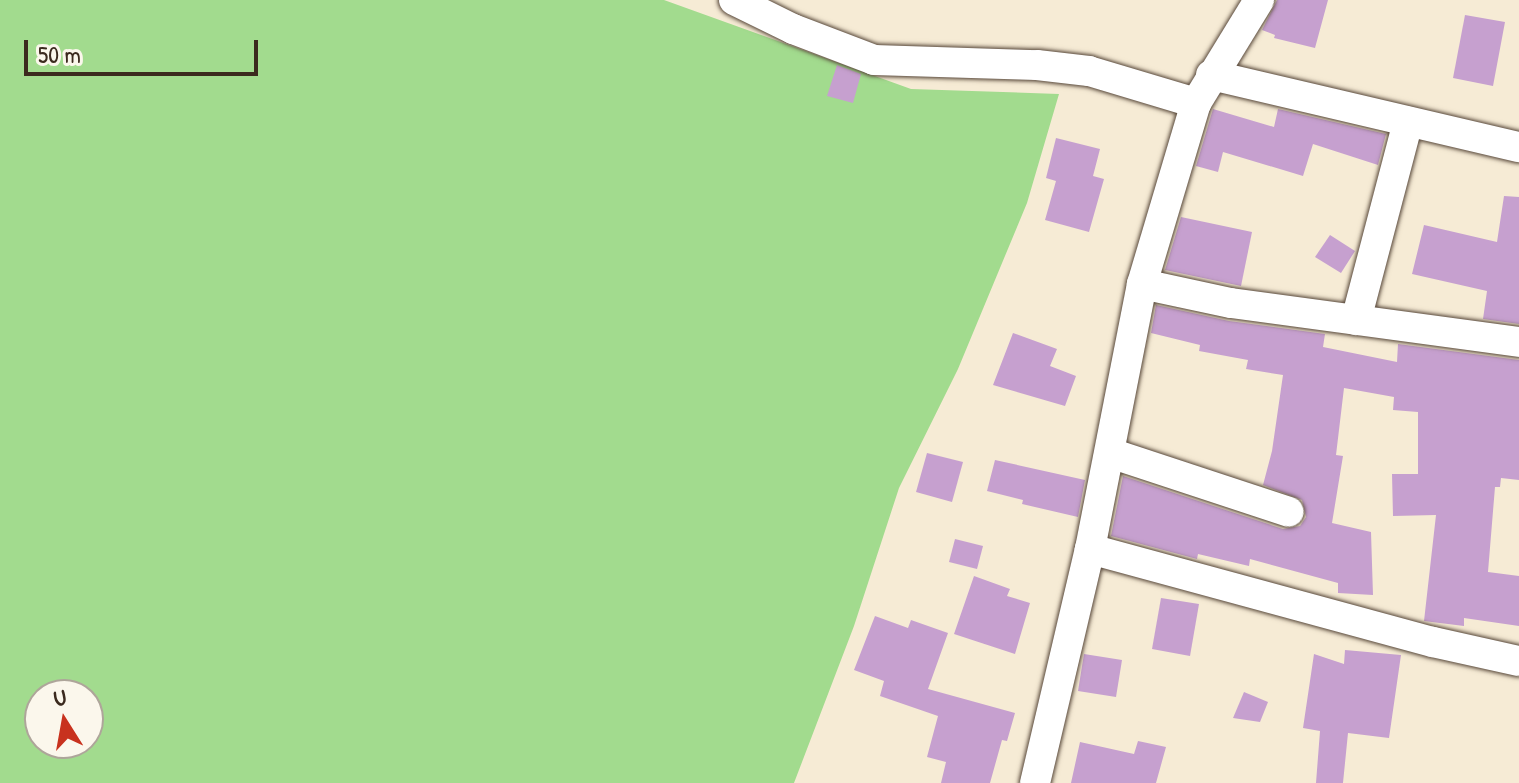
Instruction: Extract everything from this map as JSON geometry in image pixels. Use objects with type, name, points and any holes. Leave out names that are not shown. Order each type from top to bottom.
[{"type":"street","points":[[734,0],[793,29],[874,60],[1037,65],[1076,70],[1196,103]]},
{"type":"street","points":[[1035,783],[1090,549],[1142,284],[1196,103],[1259,0]]},
{"type":"street","points":[[1211,75],[1519,147]]},
{"type":"street","points":[[1356,320],[1408,122]]},
{"type":"street","points":[[1142,284],[1231,303],[1519,342]]},
{"type":"street","points":[[1110,453],[1289,512]]},
{"type":"street","points":[[1090,549],[1433,642],[1519,661]]},
{"type":"green space","points":[[0,0],[664,0],[911,89],[1059,94],[1027,203],[958,369],[899,488],[854,626],[794,783],[0,783]]},
{"type":"building","points":[[1277,0],[1328,0],[1315,48],[1274,38],[1275,35],[1262,30]]},
{"type":"building","points":[[1465,15],[1505,22],[1493,86],[1453,78]]},
{"type":"building","points":[[837,65],[861,74],[853,103],[827,96]]},
{"type":"building","points":[[1213,109],[1274,127],[1278,109],[1386,134],[1378,165],[1313,144],[1303,176],[1223,152],[1218,172],[1196,166]]},
{"type":"building","points":[[1056,138],[1100,149],[1093,176],[1104,179],[1089,232],[1045,220],[1056,181],[1046,178]]},
{"type":"building","points":[[1504,196],[1519,197],[1519,324],[1483,319],[1487,291],[1412,274],[1424,225],[1497,242]]},
{"type":"building","points":[[1181,217],[1252,232],[1241,286],[1165,270]]},
{"type":"building","points":[[1330,235],[1355,251],[1341,273],[1315,257]]},
{"type":"building","points":[[1156,305],[1229,321],[1325,334],[1323,347],[1397,362],[1398,344],[1519,360],[1519,480],[1501,478],[1500,487],[1495,487],[1488,572],[1519,576],[1519,626],[1464,618],[1464,626],[1424,621],[1436,515],[1393,516],[1392,474],[1418,474],[1418,412],[1393,410],[1394,397],[1344,388],[1336,455],[1343,456],[1332,523],[1371,532],[1373,595],[1338,593],[1338,583],[1250,559],[1249,566],[1198,554],[1197,559],[1111,536],[1123,476],[1283,529],[1300,526],[1306,517],[1302,500],[1263,485],[1272,451],[1283,375],[1246,369],[1248,360],[1199,351],[1200,345],[1151,333]]},
{"type":"building","points":[[1013,333],[1057,349],[1050,366],[1076,376],[1065,406],[993,385]]},
{"type":"building","points":[[927,453],[963,462],[952,502],[916,492]]},
{"type":"building","points":[[995,460],[1085,480],[1078,517],[1022,504],[1023,500],[987,491]]},
{"type":"building","points":[[955,539],[983,546],[977,569],[949,562]]},
{"type":"building","points":[[974,576],[1010,589],[1007,596],[1030,603],[1015,654],[954,634]]},
{"type":"building","points":[[1161,598],[1199,604],[1190,656],[1152,649]]},
{"type":"building","points":[[875,616],[908,628],[911,620],[948,633],[928,689],[1015,713],[1007,741],[1002,740],[990,783],[941,783],[946,762],[927,757],[938,716],[880,696],[884,681],[854,670]]},
{"type":"building","points":[[1345,650],[1401,655],[1389,738],[1348,733],[1343,783],[1316,783],[1320,731],[1303,728],[1314,654],[1344,664]]},
{"type":"building","points":[[1084,654],[1122,660],[1116,697],[1078,691]]},
{"type":"building","points":[[1244,692],[1268,702],[1260,722],[1233,718]]},
{"type":"building","points":[[1138,741],[1166,747],[1156,783],[1071,783],[1080,742],[1134,754]]}]
